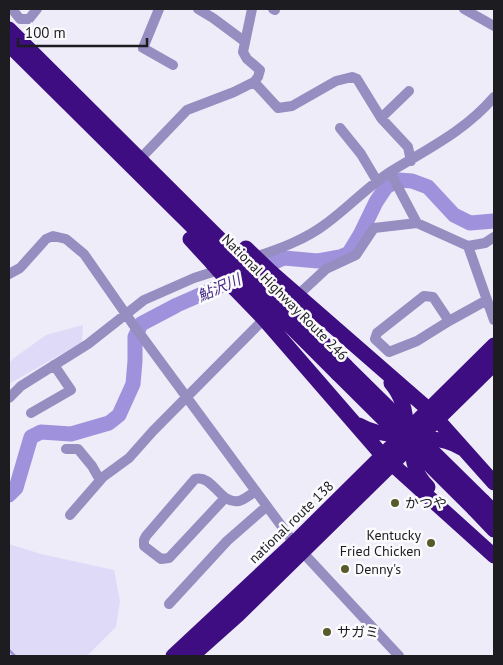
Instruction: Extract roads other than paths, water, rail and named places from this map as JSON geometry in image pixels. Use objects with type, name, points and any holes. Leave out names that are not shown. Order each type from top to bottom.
[{"type":"highway","points":[[9,29],[140,159],[168,215],[230,256],[254,281],[264,319],[349,418],[494,556]]},
{"type":"highway","points":[[9,45],[152,180],[190,200],[230,256],[254,281],[298,295],[342,334],[470,456]]},
{"type":"highway","name":"National Highway Route 246","points":[[254,281],[478,505],[494,530]]},
{"type":"highway","points":[[342,334],[394,386],[405,412],[412,459],[417,474],[478,542]]},
{"type":"highway","points":[[410,437],[494,345]]},
{"type":"highway","points":[[430,417],[494,364]]},
{"type":"highway","points":[[349,418],[374,432],[449,442],[463,449],[494,483]]},
{"type":"highway","name":"national route 138","points":[[192,656],[238,615],[298,548],[410,437]]},
{"type":"highway","name":"National Highway Route 246","points":[[478,505],[494,512]]},
{"type":"highway","name":"national route 138","points":[[173,656],[298,548]]},
{"type":"street","points":[[12,9],[20,19],[29,19],[37,9]]},
{"type":"street","points":[[159,9],[143,48],[173,65]]},
{"type":"street","points":[[198,9],[244,42]]},
{"type":"street","points":[[140,159],[186,110],[234,92],[254,82],[258,77],[260,70],[247,59],[243,52],[252,9]]},
{"type":"street","points":[[464,9],[494,26]]},
{"type":"street","points":[[254,82],[278,108],[292,106],[336,81],[352,77],[357,79],[381,118],[408,147],[411,161]]},
{"type":"street","points":[[381,118],[409,91]]},
{"type":"street","points":[[9,398],[21,386],[88,344],[144,300],[194,278],[304,239],[337,215],[367,188],[461,129],[483,110],[494,97]]},
{"type":"street","points":[[340,128],[361,154],[377,181]]},
{"type":"street","points":[[391,174],[417,223]]},
{"type":"street","points":[[298,295],[326,269],[356,255],[374,228],[417,223],[468,246],[485,243],[494,237]]},
{"type":"street","points":[[9,274],[20,268],[46,239],[53,236],[66,239],[84,254],[141,336],[298,548],[399,656]]},
{"type":"street","points":[[468,246],[494,320]]},
{"type":"street","points":[[448,321],[433,297],[424,296],[377,333],[375,339],[389,352],[417,341],[448,321],[487,300]]},
{"type":"street","points":[[70,515],[100,480],[129,458],[153,431],[264,319]]},
{"type":"street","points":[[31,413],[71,390],[54,365]]},
{"type":"street","points":[[66,449],[78,450],[92,466],[100,480]]},
{"type":"street","points":[[225,498],[169,558],[161,559],[144,546],[146,536],[195,479],[200,477],[225,498],[232,501],[240,501],[256,491]]},
{"type":"street","points":[[169,604],[227,540],[267,506]]},
{"type":"waterway","name":"鮎沢川","points":[[9,495],[16,488],[31,437],[41,432],[71,434],[109,423],[119,415],[133,384],[135,337],[141,324],[177,305],[284,258],[318,261],[340,257],[349,253],[386,187],[398,180],[412,181],[428,187],[454,215],[470,223],[494,221]]},
{"type":"waterway","points":[[9,650],[15,656]]},
{"type":"place","name":"かつや","points":[[395,503]]},
{"type":"place","name":"Kentucky Fried Chicken","points":[[431,543]]},
{"type":"place","name":"Denny's","points":[[345,569]]},
{"type":"place","name":"サガミ","points":[[327,632]]}]
